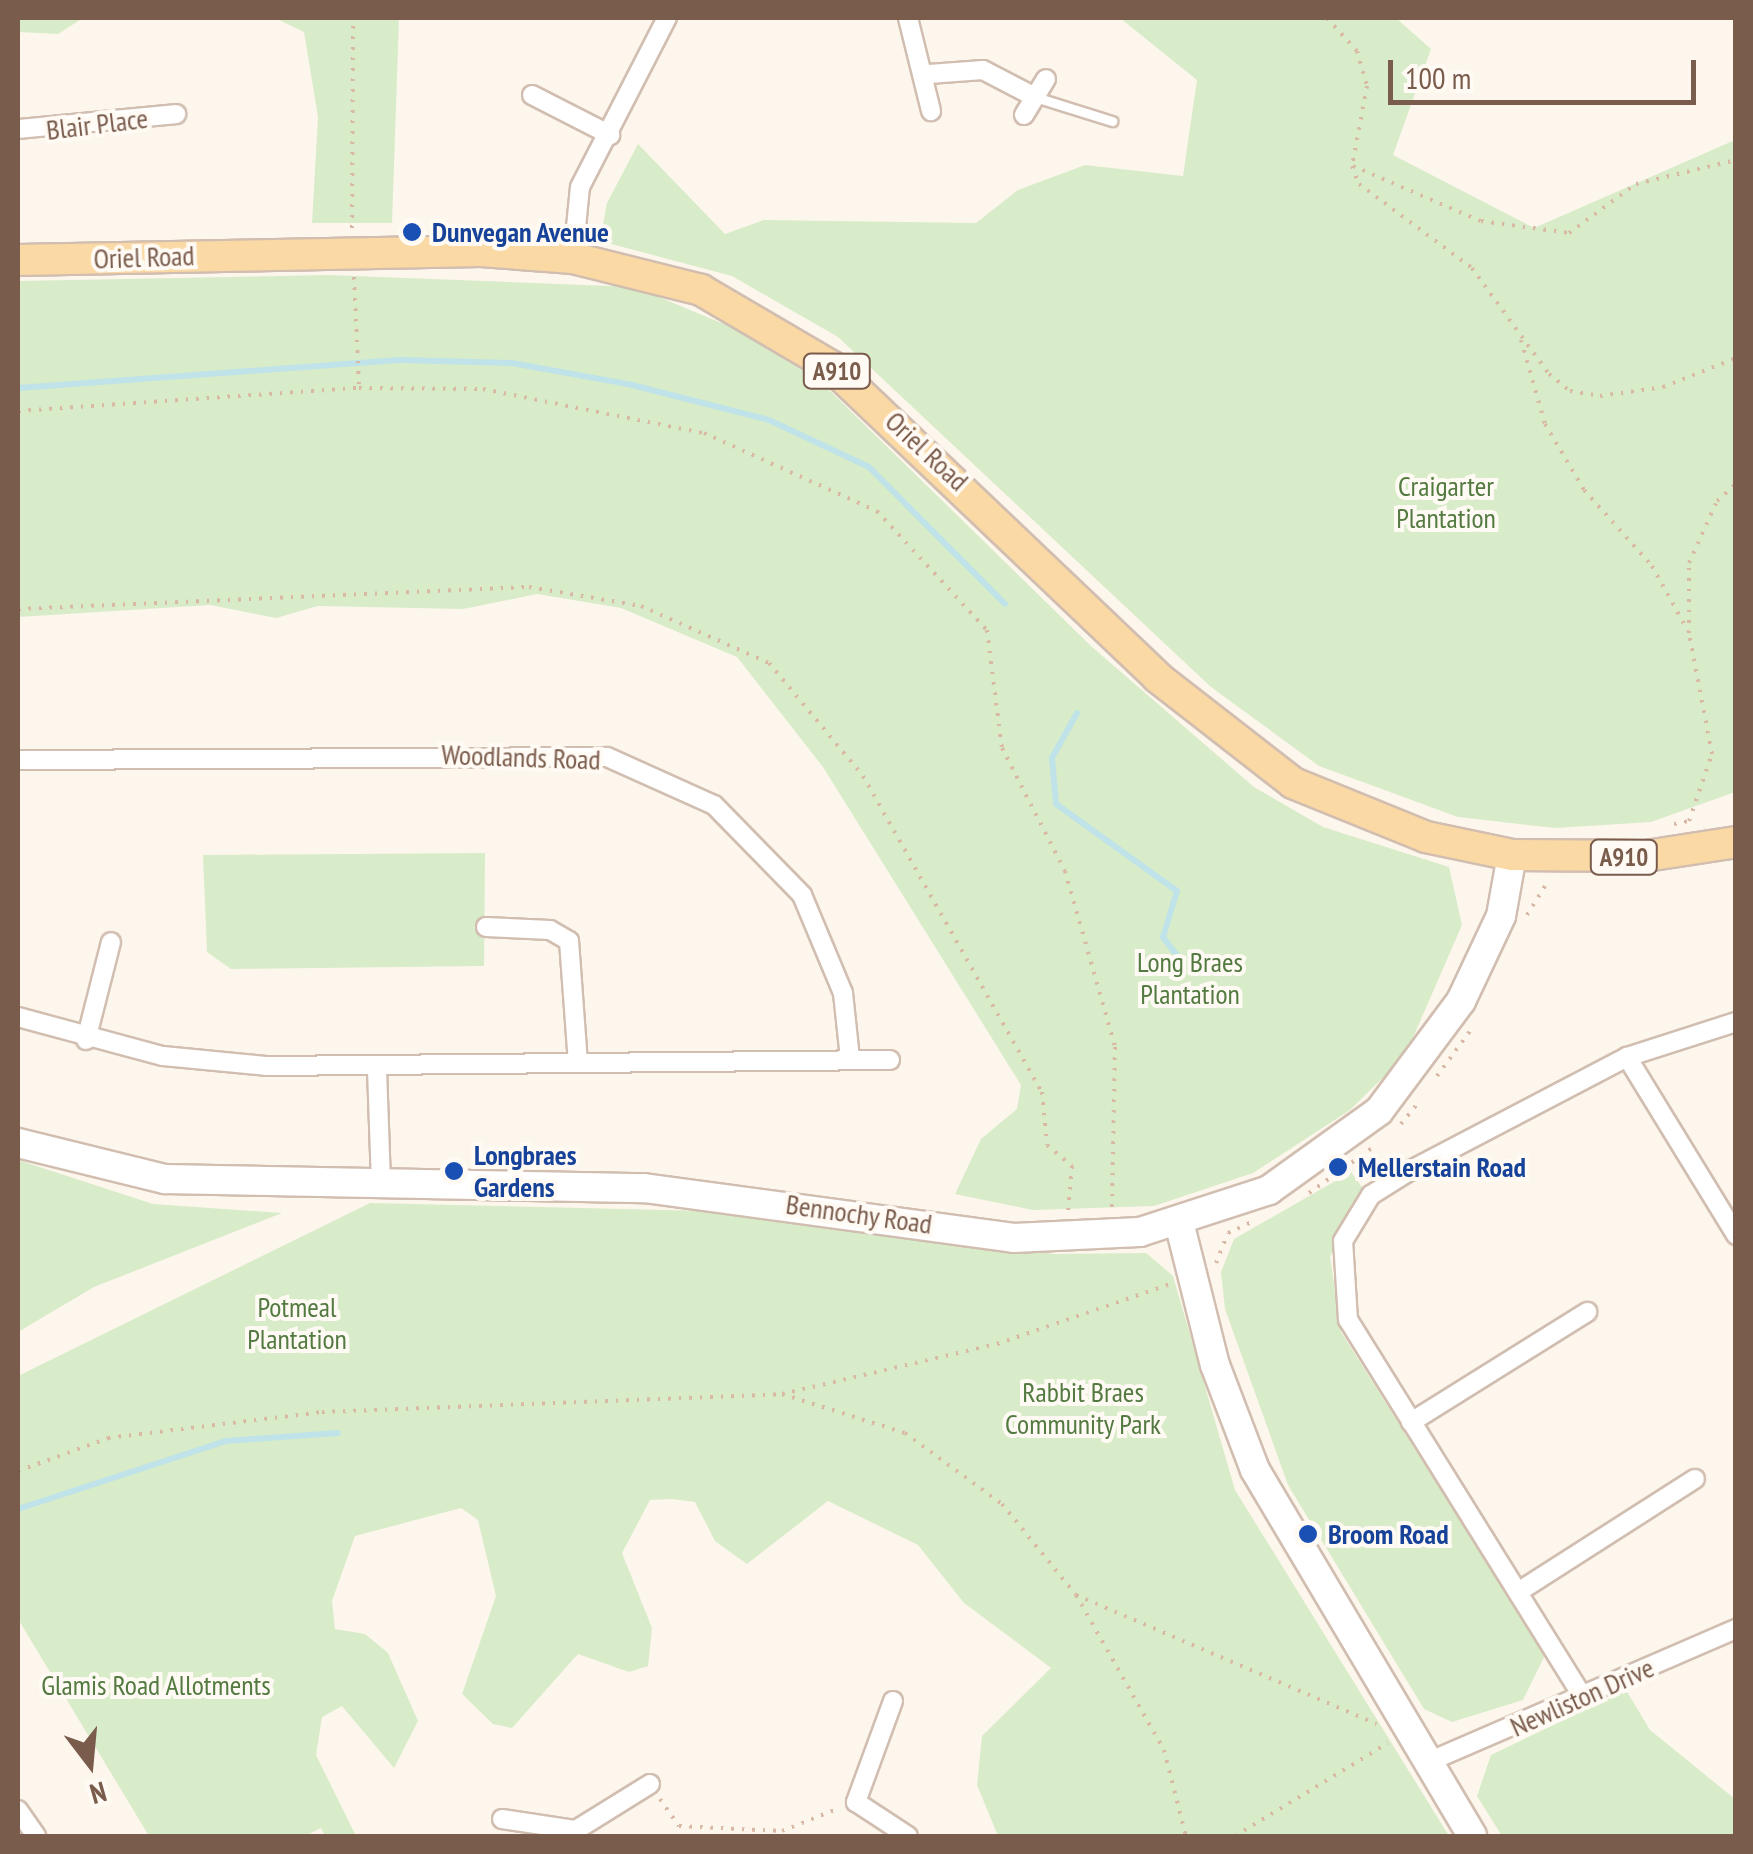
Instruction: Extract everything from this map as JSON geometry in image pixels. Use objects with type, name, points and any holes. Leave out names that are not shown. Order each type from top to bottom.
[{"type":"main road","name":"Oriel Road","points":[[18,260],[352,239],[572,258],[701,290],[812,352],[995,514],[1157,677],[1293,783],[1426,838],[1512,855]]},
{"type":"main road","name":"A910","points":[[1512,855],[1646,856],[1736,842]]},
{"type":"street","points":[[572,258],[580,187],[610,136],[667,18]]},
{"type":"street","points":[[908,18],[928,74],[931,111]]},
{"type":"street","points":[[928,74],[983,70],[1035,97]]},
{"type":"street","points":[[1024,115],[1046,79]]},
{"type":"street","points":[[532,95],[610,136]]},
{"type":"street","name":"Blair Place","points":[[18,129],[176,114]]},
{"type":"street","name":"Woodlands Road","points":[[18,760],[607,757],[714,805],[802,895],[843,993],[850,1059]]},
{"type":"street","name":"Bennochy Road","points":[[18,1143],[165,1179],[644,1188],[1014,1238],[1105,1237],[1180,1222],[1269,1190],[1379,1111],[1461,1001],[1501,916],[1512,855]]},
{"type":"street","points":[[486,927],[550,930],[569,941],[578,1063]]},
{"type":"street","points":[[86,1040],[111,942]]},
{"type":"street","points":[[18,1017],[86,1040],[216,1064],[378,1069],[890,1060]]},
{"type":"street","points":[[1584,1697],[1348,1320],[1343,1241],[1371,1195],[1627,1057],[1736,1022]]},
{"type":"street","points":[[1627,1057],[1736,1235]]},
{"type":"street","points":[[378,1069],[381,1186]]},
{"type":"street","points":[[1180,1222],[1255,1470],[1472,1836]]},
{"type":"street","points":[[1411,1422],[1587,1312]]},
{"type":"street","points":[[1518,1592],[1695,1479]]},
{"type":"street","name":"Newliston Drive","points":[[1426,1762],[1736,1629]]},
{"type":"street","points":[[892,1700],[856,1802],[908,1836]]},
{"type":"street","points":[[502,1820],[577,1834],[650,1784]]},
{"type":"street","points":[[18,1810],[36,1836]]},
{"type":"lane","points":[[1035,97],[1112,122]]},
{"type":"path","points":[[353,18],[352,239],[359,388]]},
{"type":"path","points":[[1327,18],[1357,51],[1367,86],[1352,166]]},
{"type":"path","points":[[1352,166],[1481,221],[1568,232],[1647,179],[1736,160]]},
{"type":"path","points":[[1352,166],[1392,214],[1472,268],[1520,336],[1570,391],[1600,396],[1663,386],[1736,358]]},
{"type":"path","points":[[1520,336],[1544,424],[1584,490],[1652,566],[1690,633]]},
{"type":"path","points":[[18,411],[359,388],[484,389],[704,433],[877,511],[987,630],[1002,748],[1065,871],[1115,1047],[1121,1093],[1105,1237]]},
{"type":"path","points":[[1654,830],[1690,821],[1712,754],[1690,633],[1689,563],[1717,501],[1736,484]]},
{"type":"path","points":[[18,1471],[108,1438],[322,1412],[782,1394],[997,1344],[1164,1283],[1197,1287]]},
{"type":"path","points":[[782,1394],[905,1432],[1002,1504],[1076,1595],[1164,1750],[1186,1836]]},
{"type":"path","points":[[1076,1595],[1362,1724],[1405,1725]]},
{"type":"path","points":[[1235,1836],[1374,1757],[1405,1725]]},
{"type":"path","points":[[650,1784],[679,1826],[782,1831],[856,1802]]},
{"type":"green space","points":[[18,18],[83,18],[58,34],[18,32]]},
{"type":"green space","points":[[275,18],[399,18],[392,223],[312,223],[318,117],[304,32]]},
{"type":"green space","name":"Craigarter Plantation","points":[[1120,18],[1396,18],[1431,49],[1393,155],[1534,228],[1735,140],[1735,792],[1651,822],[1555,828],[1458,817],[1319,766],[1211,687],[838,337],[732,276],[600,241],[607,203],[638,144],[725,234],[764,220],[976,223],[1018,190],[1085,165],[1183,176],[1197,80]]},
{"type":"green space","name":"Long Braes Plantation","points":[[328,275],[635,287],[750,335],[823,384],[1092,647],[1254,787],[1323,827],[1449,867],[1462,925],[1405,1056],[1350,1110],[1253,1173],[1154,1206],[1033,1210],[955,1194],[981,1139],[1017,1109],[1021,1085],[823,767],[737,657],[621,608],[537,594],[463,609],[318,606],[276,618],[210,605],[18,617],[18,281]]},
{"type":"green space","points":[[485,853],[484,966],[231,969],[207,952],[203,855]]},
{"type":"green space","name":"Potmeal Plantation","points":[[18,1160],[153,1204],[282,1213],[94,1287],[18,1332]]},
{"type":"green space","points":[[1351,1172],[1367,1194],[1330,1256],[1341,1332],[1545,1655],[1523,1700],[1452,1722],[1424,1709],[1288,1485],[1225,1309],[1221,1272],[1234,1239]]},
{"type":"green space","points":[[370,1203],[706,1211],[1055,1254],[1146,1253],[1173,1276],[1235,1490],[1449,1836],[998,1836],[977,1785],[982,1736],[1051,1668],[964,1603],[918,1545],[828,1501],[747,1564],[715,1541],[695,1502],[672,1499],[650,1500],[622,1553],[652,1628],[648,1666],[629,1672],[578,1654],[512,1728],[493,1724],[462,1694],[496,1596],[478,1520],[461,1508],[355,1536],[332,1601],[335,1629],[365,1634],[388,1653],[418,1721],[394,1768],[342,1706],[322,1717],[316,1755],[356,1836],[325,1836],[321,1828],[305,1836],[149,1836],[18,1619],[18,1376]]},
{"type":"green space","points":[[1626,1690],[1650,1730],[1735,1799],[1735,1836],[1502,1836],[1477,1796],[1491,1755]]},
{"type":"waterway","points":[[18,388],[402,360],[512,363],[628,384],[769,420],[869,467],[1005,604]]},
{"type":"waterway","points":[[1077,713],[1052,758],[1056,804],[1177,891],[1163,937],[1183,964]]},
{"type":"waterway","points":[[18,1509],[226,1441],[338,1433]]},
{"type":"place","name":"Dunvegan Avenue","points":[[412,232]]},
{"type":"place","name":"Mellerstain Road","points":[[1338,1167]]},
{"type":"place","name":"Longbraes Gardens","points":[[454,1171]]},
{"type":"place","name":"Broom Road","points":[[1308,1534]]},
{"type":"park label","name":"Rabbit Braes Community Park","points":[[1083,1408]]},
{"type":"park label","name":"Glamis Road Allotments","points":[[156,1685]]}]
